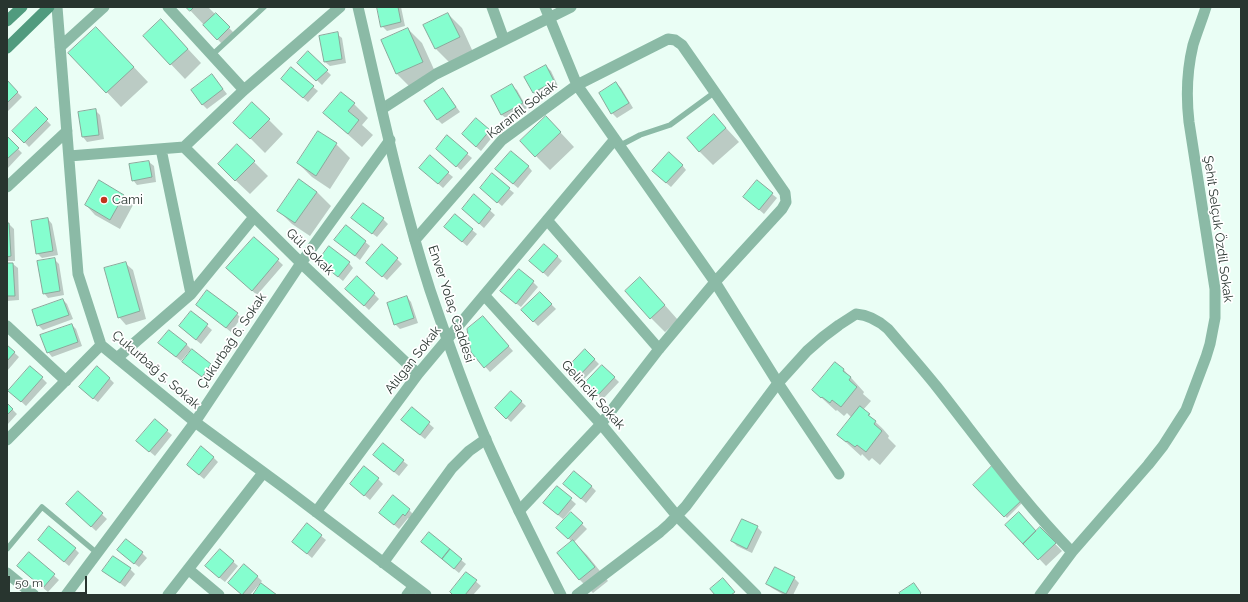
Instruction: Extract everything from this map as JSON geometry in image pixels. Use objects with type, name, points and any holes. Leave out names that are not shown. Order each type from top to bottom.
[{"type":"main road","points":[[7,21],[22,7]]},
{"type":"main road","points":[[7,48],[49,7]]},
{"type":"street","name":"Çukurbağ 5. Sokak","points":[[57,7],[78,274],[101,345],[195,422],[426,595]]},
{"type":"street","points":[[60,47],[104,7]]},
{"type":"street","points":[[168,7],[244,90]]},
{"type":"street","points":[[69,156],[184,147],[244,90],[340,7]]},
{"type":"street","name":"Enver Yolaç Caddesi","points":[[358,7],[382,109],[430,290],[486,439],[519,511],[562,595]]},
{"type":"street","points":[[492,7],[504,40]]},
{"type":"street","points":[[545,7],[578,85],[715,282],[778,383],[840,474]]},
{"type":"street","points":[[382,109],[436,74],[571,7]]},
{"type":"street","name":"Şehit Selçuk Özdil Sokak","points":[[1040,595],[1072,552],[1148,465],[1175,428],[1186,410],[1210,344],[1215,318],[1215,289],[1189,122],[1187,94],[1187,80],[1191,56],[1206,7]]},
{"type":"street","name":"Karanfil Sokak","points":[[416,240],[502,140],[578,85],[664,40],[674,40],[682,44],[715,92]]},
{"type":"street","points":[[519,511],[601,424],[659,349],[715,282],[782,209],[786,202],[783,189],[715,92]]},
{"type":"street","points":[[7,187],[67,131]]},
{"type":"street","name":"Çukurbağ 6. Sokak","points":[[66,595],[195,422],[301,263],[390,140]]},
{"type":"street","name":"Atılgan Sokak","points":[[316,512],[418,374],[547,220],[617,142]]},
{"type":"street","name":"Gül Sokak","points":[[184,147],[301,263],[418,374]]},
{"type":"street","points":[[161,149],[191,294]]},
{"type":"street","points":[[117,358],[191,294],[254,217]]},
{"type":"street","points":[[547,220],[659,349]]},
{"type":"street","name":"Gelincik Sokak","points":[[484,295],[601,424],[678,516],[756,595]]},
{"type":"street","points":[[577,595],[660,532],[678,516],[778,383],[807,351],[823,337],[856,314],[869,316],[888,329],[936,386],[1030,507],[1072,552]]},
{"type":"street","points":[[7,326],[66,381]]},
{"type":"street","points":[[7,440],[101,345]]},
{"type":"street","points":[[383,563],[452,468],[469,451],[486,439]]},
{"type":"street","points":[[168,595],[264,473]]},
{"type":"street","points":[[188,570],[219,595]]},
{"type":"street","points":[[7,573],[34,595]]},
{"type":"street","points":[[407,595],[414,586]]},
{"type":"lane","points":[[212,55],[264,7]]},
{"type":"lane","points":[[617,142],[670,125],[715,92]]},
{"type":"lane","points":[[7,549],[42,508],[97,553]]},
{"type":"building","points":[[186,7],[194,7],[190,11]]},
{"type":"building","points":[[377,7],[398,7],[401,22],[381,27]]},
{"type":"building","points":[[216,13],[230,27],[217,40],[203,25]]},
{"type":"building","points":[[448,13],[460,37],[435,49],[423,25]]},
{"type":"building","points":[[161,19],[188,49],[170,65],[143,36]]},
{"type":"building","points":[[96,27],[134,67],[106,93],[68,53]]},
{"type":"building","points":[[408,28],[423,62],[396,74],[381,40]]},
{"type":"building","points":[[338,32],[342,59],[324,62],[319,36]]},
{"type":"building","points":[[308,51],[328,70],[316,81],[297,63]]},
{"type":"building","points":[[546,65],[554,81],[533,93],[524,77]]},
{"type":"building","points":[[291,67],[314,86],[303,98],[281,79]]},
{"type":"building","points":[[212,74],[223,89],[202,105],[191,90]]},
{"type":"building","points":[[7,80],[18,92],[7,103]]},
{"type":"building","points":[[616,82],[629,103],[611,114],[599,93]]},
{"type":"building","points":[[512,84],[523,103],[501,115],[491,96]]},
{"type":"building","points":[[443,88],[456,107],[437,120],[424,101]]},
{"type":"building","points":[[341,92],[355,103],[348,111],[359,120],[348,134],[323,113]]},
{"type":"building","points":[[252,102],[270,119],[250,139],[233,123]]},
{"type":"building","points":[[36,107],[48,119],[24,143],[12,131]]},
{"type":"building","points":[[96,109],[99,135],[82,137],[78,112]]},
{"type":"building","points":[[714,114],[726,128],[699,152],[687,138]]},
{"type":"building","points":[[546,116],[561,132],[535,157],[520,141]]},
{"type":"building","points":[[476,118],[490,130],[476,147],[462,134]]},
{"type":"building","points":[[318,131],[337,143],[316,176],[297,163]]},
{"type":"building","points":[[447,135],[468,153],[456,167],[436,149]]},
{"type":"building","points":[[7,136],[19,148],[7,159]]},
{"type":"building","points":[[237,144],[255,161],[235,181],[218,164]]},
{"type":"building","points":[[511,151],[529,166],[513,184],[495,169]]},
{"type":"building","points":[[669,152],[683,165],[666,183],[652,171]]},
{"type":"building","points":[[430,155],[449,172],[438,184],[419,168]]},
{"type":"building","points":[[149,161],[152,177],[132,181],[129,164]]},
{"type":"building","points":[[492,173],[510,188],[497,203],[480,188]]},
{"type":"building","points":[[299,179],[317,192],[295,223],[277,211]]},
{"type":"building","name":"Cami","points":[[99,180],[124,195],[110,220],[85,205]]},
{"type":"building","points":[[757,180],[773,193],[759,210],[743,197]]},
{"type":"building","points":[[474,194],[491,209],[479,224],[462,209]]},
{"type":"building","points":[[363,203],[384,218],[372,234],[351,218]]},
{"type":"building","points":[[455,214],[473,229],[462,242],[444,227]]},
{"type":"building","points":[[48,218],[53,251],[36,254],[31,221]]},
{"type":"building","points":[[7,223],[9,223],[11,256],[7,257]]},
{"type":"building","points":[[346,225],[366,241],[355,256],[334,240]]},
{"type":"building","points":[[254,237],[279,259],[252,291],[226,268]]},
{"type":"building","points":[[382,244],[398,258],[382,277],[366,263]]},
{"type":"building","points":[[544,244],[558,256],[543,273],[529,261]]},
{"type":"building","points":[[329,246],[350,262],[338,277],[318,261]]},
{"type":"building","points":[[55,258],[60,291],[43,294],[37,261]]},
{"type":"building","points":[[126,262],[140,311],[118,318],[104,268]]},
{"type":"building","points":[[7,263],[13,263],[15,296],[7,296]]},
{"type":"building","points":[[519,269],[534,281],[516,304],[500,291]]},
{"type":"building","points":[[357,276],[375,293],[364,306],[345,289]]},
{"type":"building","points":[[640,277],[665,305],[650,319],[625,291]]},
{"type":"building","points":[[207,290],[238,313],[226,328],[196,305]]},
{"type":"building","points":[[540,292],[552,304],[533,322],[521,310]]},
{"type":"building","points":[[407,296],[414,318],[394,325],[387,303]]},
{"type":"building","points":[[63,299],[69,315],[37,326],[32,310]]},
{"type":"building","points":[[191,311],[208,324],[196,340],[179,326]]},
{"type":"building","points":[[483,316],[509,346],[484,368],[471,352],[467,329]]},
{"type":"building","points":[[72,324],[78,342],[47,353],[40,335]]},
{"type":"building","points":[[169,330],[187,344],[176,357],[158,343]]},
{"type":"building","points":[[7,345],[15,352],[7,361]]},
{"type":"building","points":[[192,349],[211,364],[202,377],[182,362]]},
{"type":"building","points":[[585,349],[595,359],[579,376],[569,366]]},
{"type":"building","points":[[835,362],[844,369],[843,371],[851,377],[849,380],[857,387],[841,407],[832,400],[830,403],[822,397],[821,398],[812,390]]},
{"type":"building","points":[[602,365],[615,377],[597,396],[584,384]]},
{"type":"building","points":[[30,366],[43,377],[21,402],[8,391]]},
{"type":"building","points":[[97,366],[110,378],[93,399],[79,387]]},
{"type":"building","points":[[511,391],[522,401],[506,419],[495,408]]},
{"type":"building","points":[[7,403],[13,409],[7,415]]},
{"type":"building","points":[[860,406],[870,414],[868,415],[876,421],[874,424],[882,431],[866,452],[857,445],[855,447],[847,441],[846,442],[837,435]]},
{"type":"building","points":[[412,407],[430,422],[420,435],[401,420]]},
{"type":"building","points":[[155,419],[168,430],[149,452],[136,441]]},
{"type":"building","points":[[383,443],[404,460],[394,472],[373,455]]},
{"type":"building","points":[[201,446],[214,457],[199,475],[187,465]]},
{"type":"building","points":[[364,466],[379,478],[364,496],[350,484]]},
{"type":"building","points":[[992,466],[1023,499],[1004,517],[973,485]]},
{"type":"building","points":[[574,471],[592,486],[581,499],[563,484]]},
{"type":"building","points":[[557,486],[572,498],[558,515],[543,503]]},
{"type":"building","points":[[78,491],[103,513],[91,527],[66,504]]},
{"type":"building","points":[[393,495],[410,509],[405,516],[403,514],[394,525],[379,513]]},
{"type":"building","points":[[571,512],[583,523],[568,539],[556,528]]},
{"type":"building","points":[[1019,512],[1036,531],[1023,544],[1005,525]]},
{"type":"building","points":[[742,519],[758,526],[747,549],[731,541]]},
{"type":"building","points":[[307,523],[322,535],[307,554],[292,542]]},
{"type":"building","points":[[49,526],[76,548],[64,562],[38,540]]},
{"type":"building","points":[[1040,527],[1056,543],[1038,560],[1023,544]]},
{"type":"building","points":[[429,532],[450,549],[442,559],[421,542]]},
{"type":"building","points":[[126,539],[143,552],[134,564],[117,550]]},
{"type":"building","points":[[573,540],[595,567],[579,580],[557,553]]},
{"type":"building","points":[[220,549],[234,561],[219,578],[205,566]]},
{"type":"building","points":[[450,549],[462,559],[454,569],[442,559]]},
{"type":"building","points":[[29,552],[55,574],[43,588],[17,566]]},
{"type":"building","points":[[113,556],[131,568],[120,583],[102,571]]},
{"type":"building","points":[[244,564],[258,576],[242,595],[228,583]]},
{"type":"building","points":[[775,567],[795,577],[786,594],[766,584]]},
{"type":"building","points":[[466,572],[477,580],[465,595],[453,595],[450,592]]},
{"type":"building","points":[[723,578],[735,592],[731,595],[715,595],[710,589]]},
{"type":"building","points":[[261,583],[277,595],[253,595]]},
{"type":"building","points":[[914,583],[921,593],[919,595],[901,595],[899,593]]},
{"type":"place","name":"Cami","points":[[104,200]]}]
